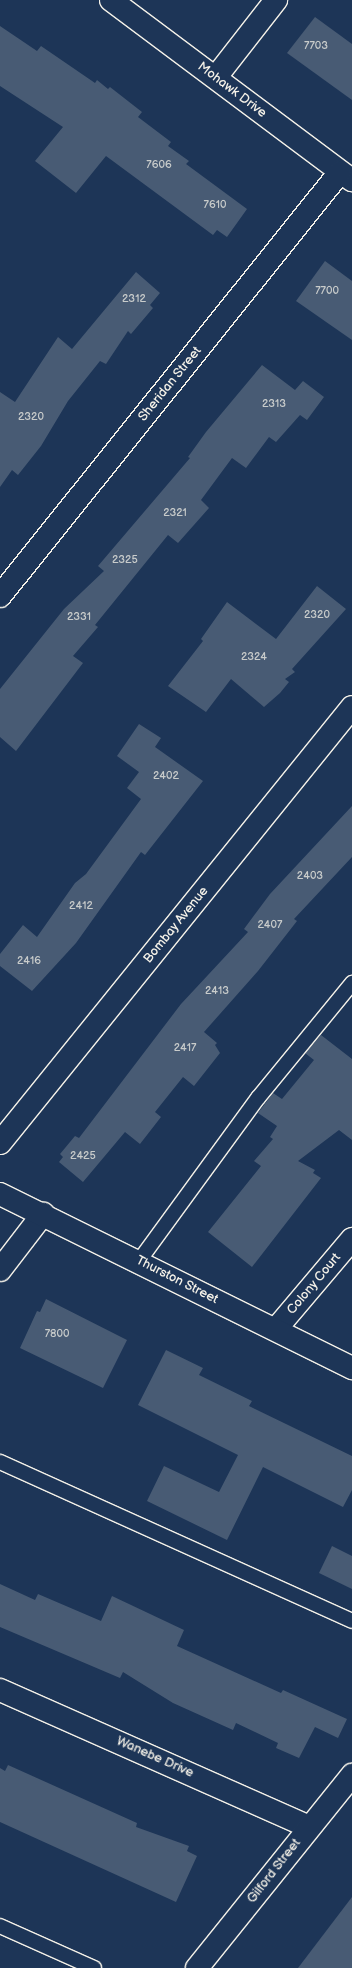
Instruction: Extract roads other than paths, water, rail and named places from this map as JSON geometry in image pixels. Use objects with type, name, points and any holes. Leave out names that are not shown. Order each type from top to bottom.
[{"type":"street","name":"Mohawk Drive","points":[[111,0],[216,77],[346,176]]},
{"type":"street","points":[[216,77],[276,0]]},
{"type":"street","name":"Sheridan Street","points":[[0,596],[346,176]]},
{"type":"street","name":"Bombay Avenue","points":[[0,1143],[352,707]]},
{"type":"street","name":"Thurston Street","points":[[0,1194],[139,1261],[352,1368]]},
{"type":"street","points":[[0,1270],[43,1214]]},
{"type":"street","name":"Colony Court","points":[[276,1330],[352,1239]]},
{"type":"street","name":"Wanebe Drive","points":[[0,1690],[309,1826]]},
{"type":"street","name":"Gilford Street","points":[[197,1968],[309,1826],[352,1775]]},
{"type":"lane","points":[[139,1261],[258,1098],[352,983]]},
{"type":"lane","points":[[0,1462],[352,1622]]},
{"type":"lane","points":[[0,1926],[94,1968]]}]
